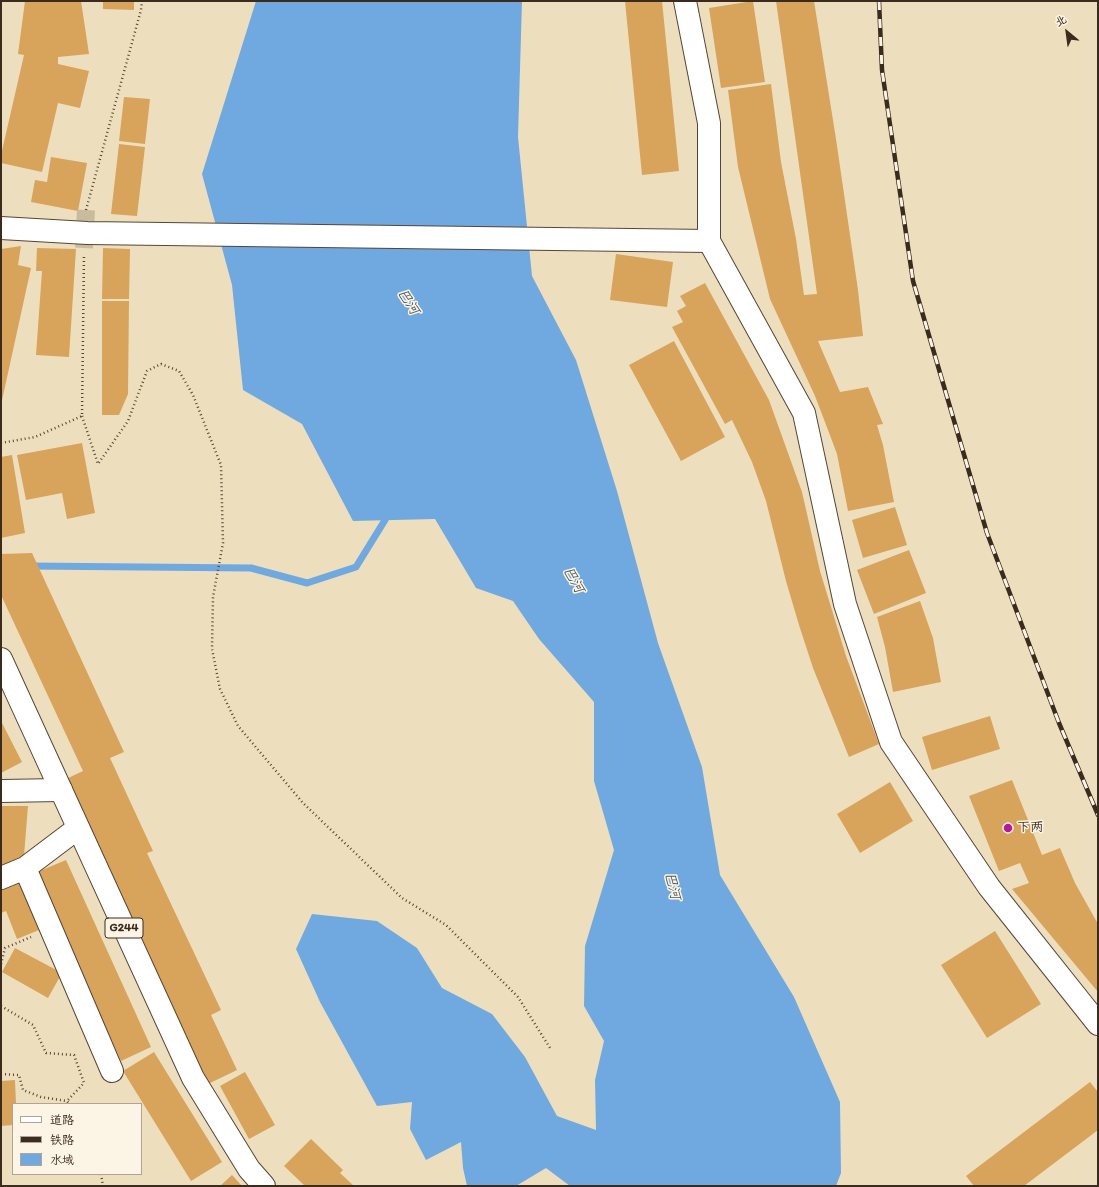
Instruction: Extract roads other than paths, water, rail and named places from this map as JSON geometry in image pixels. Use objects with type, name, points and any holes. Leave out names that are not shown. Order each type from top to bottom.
[{"type":"main road","points":[[685,1],[709,123],[710,241],[804,413],[845,604],[891,742],[989,887],[1098,1024]]},
{"type":"main road","points":[[1,228],[86,241],[710,241]]},
{"type":"main road","name":"G244","points":[[1,660],[193,1078],[249,1169],[264,1186]]},
{"type":"main road","points":[[1,791],[61,790]]},
{"type":"main road","points":[[1,878],[25,868],[78,828]]},
{"type":"main road","points":[[25,868],[112,1071]]},
{"type":"water","name":"巴河","points":[[256,1],[522,1],[518,137],[532,276],[576,360],[617,491],[658,643],[702,767],[720,875],[794,997],[840,1102],[841,1173],[836,1186],[570,1186],[546,1168],[516,1186],[467,1186],[463,1168],[461,1142],[426,1160],[410,1129],[412,1102],[377,1106],[320,1002],[296,949],[312,914],[377,921],[417,948],[442,988],[492,1014],[525,1057],[557,1116],[596,1130],[595,1080],[604,1041],[584,1006],[585,946],[614,850],[594,781],[594,702],[539,639],[513,601],[476,588],[435,519],[353,521],[302,424],[243,390],[232,285],[202,174]]},
{"type":"waterway","points":[[30,566],[251,568],[307,583],[356,567],[385,520]]},
{"type":"tunnel","points":[[84,248],[86,210]]},
{"type":"railway","points":[[879,1],[882,70],[913,281],[987,533],[1059,723],[1098,815]]},
{"type":"place","name":"下两","points":[[1008,828]]}]
